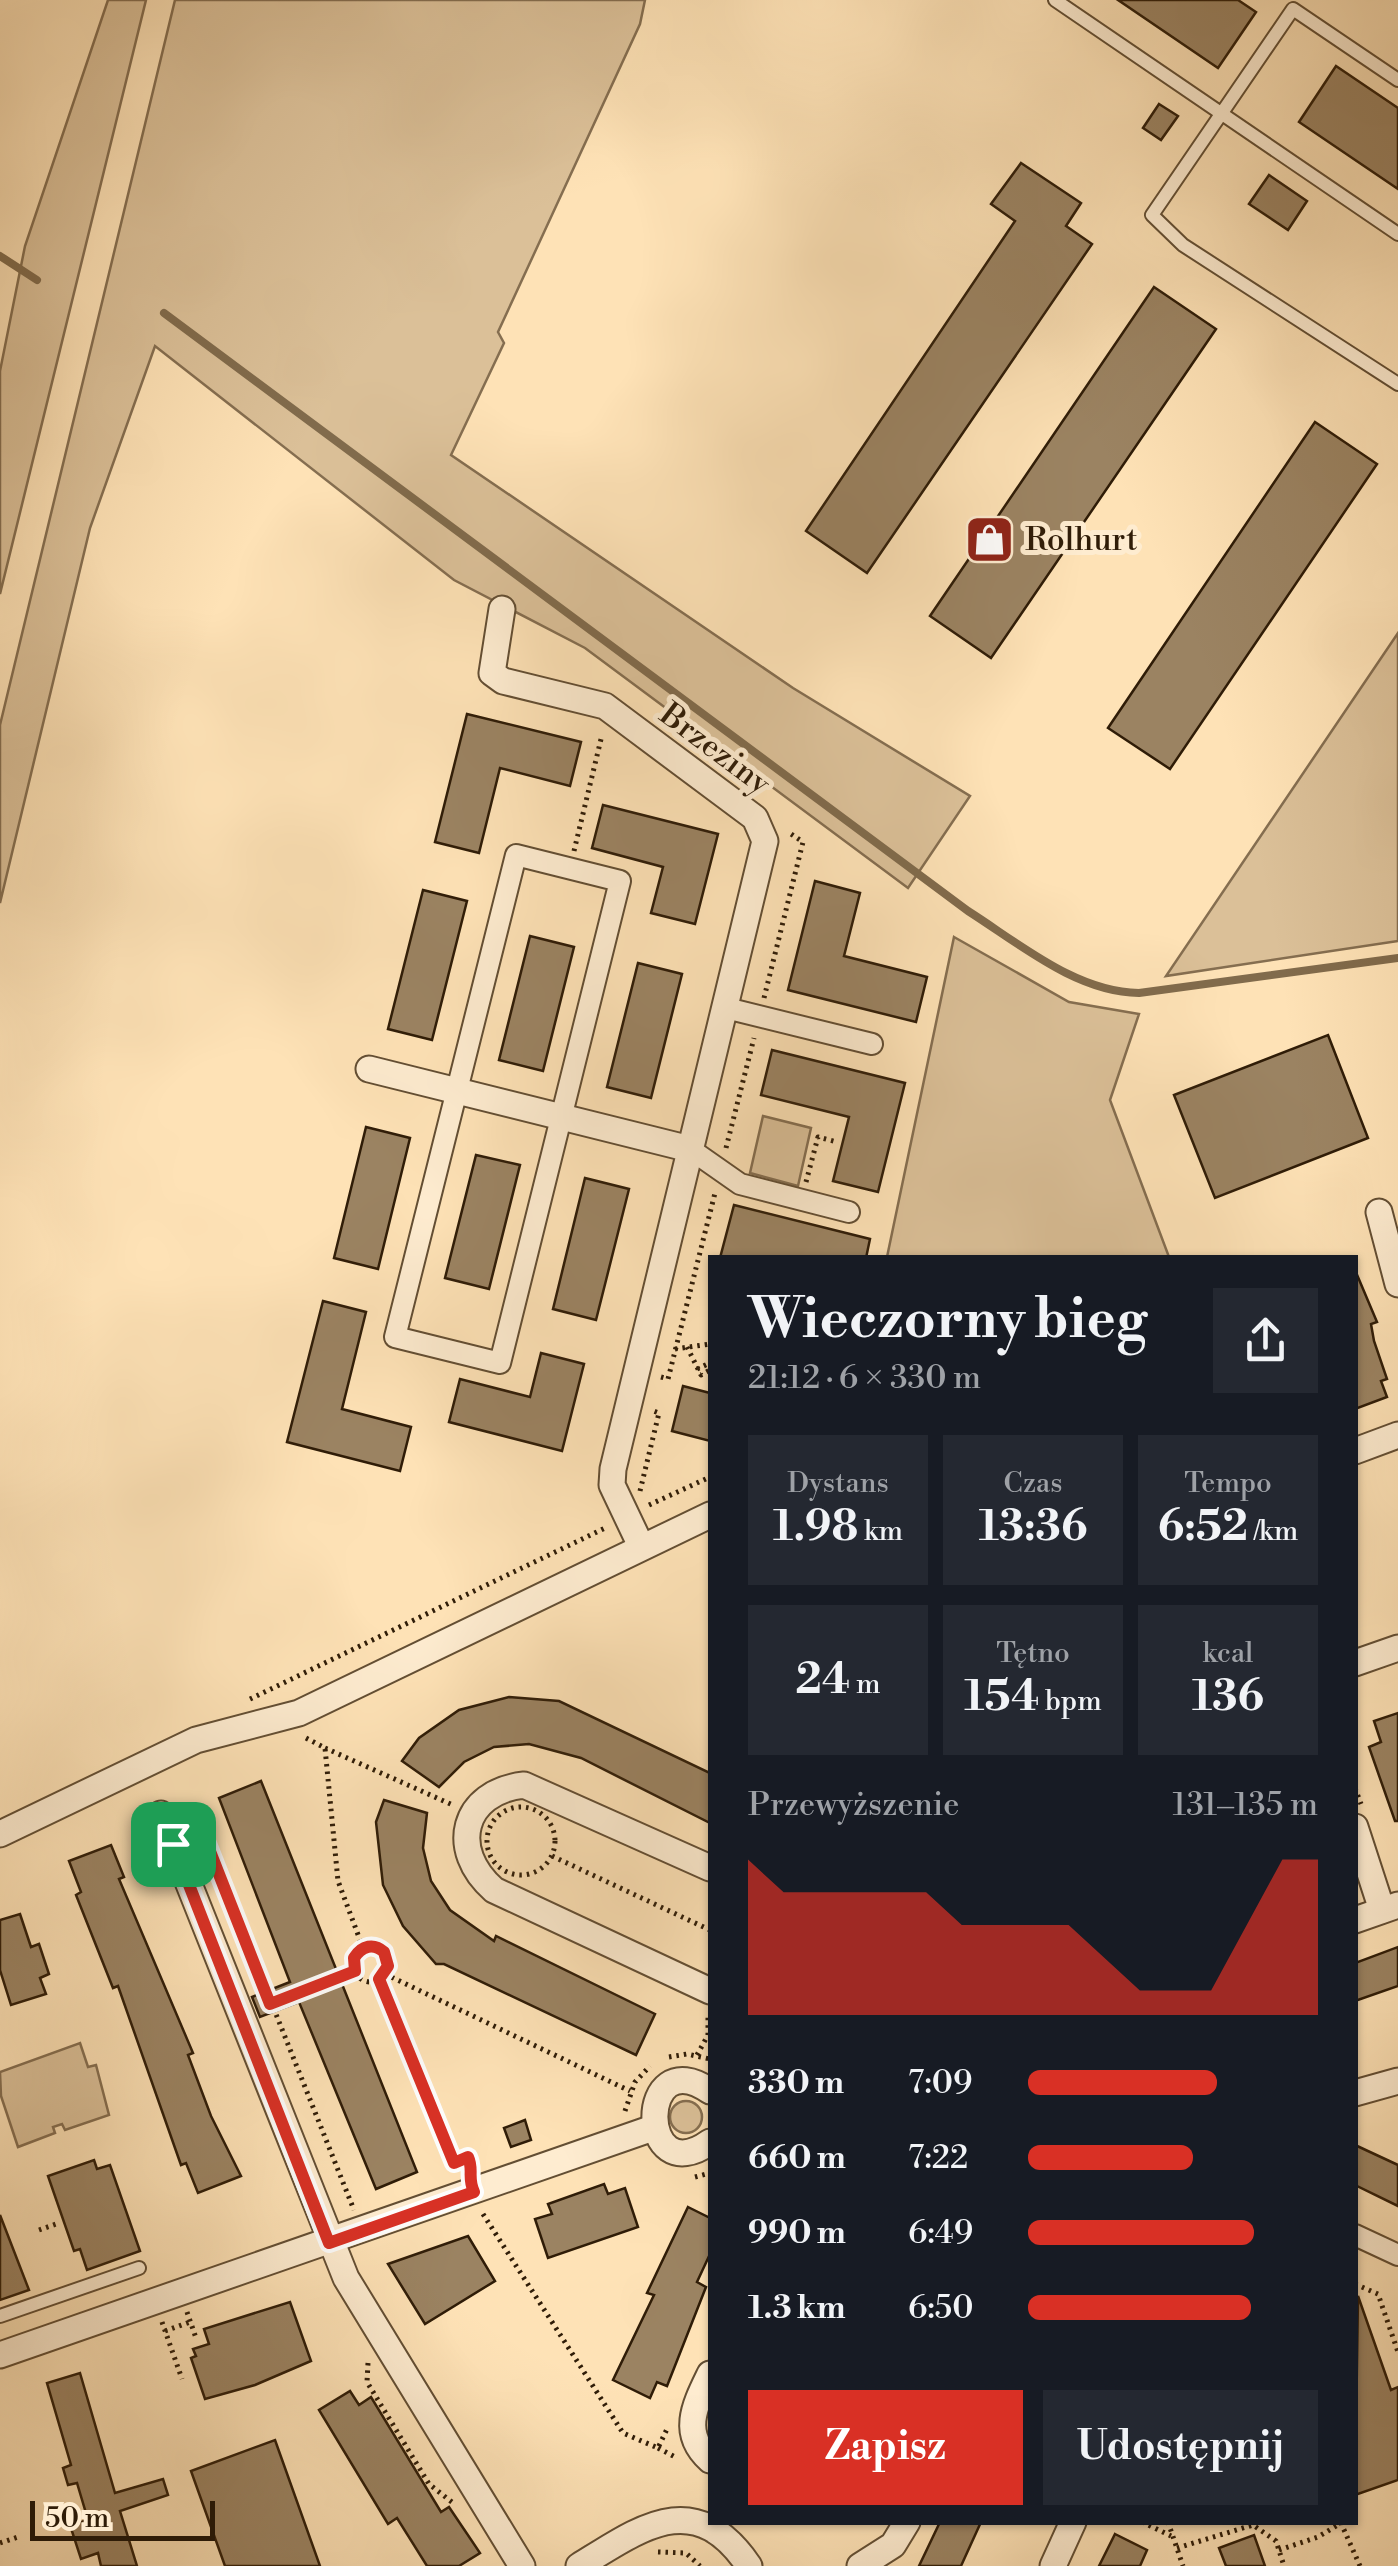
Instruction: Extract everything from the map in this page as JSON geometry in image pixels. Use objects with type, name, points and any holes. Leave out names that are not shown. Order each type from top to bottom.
[{"type":"street","name":"Brzeziny","points":[[502,609],[492,673],[502,680],[604,706],[762,828],[764,854],[612,1468],[612,1485],[642,1546]]},
{"type":"street","points":[[516,855],[569,868],[620,881],[500,1363],[395,1337],[516,855]]},
{"type":"street","points":[[726,1008],[872,1044]]},
{"type":"street","points":[[370,1069],[690,1149],[740,1184],[850,1212]]},
{"type":"street","points":[[1379,1212],[1398,1284]]},
{"type":"street","points":[[1358,1450],[1398,1435]]},
{"type":"street","points":[[0,1834],[196,1740],[299,1713],[708,1516]]},
{"type":"street","points":[[1358,1662],[1398,1648]]},
{"type":"street","points":[[708,1867],[524,1785],[489,1796],[469,1822],[466,1838],[470,1863],[494,1890],[708,1989]]},
{"type":"street","points":[[162,1814],[346,2278],[522,2566]]},
{"type":"street","points":[[1358,1834],[1390,1907],[1358,1919]]},
{"type":"street","points":[[707,2080],[678,2083],[659,2095],[653,2105],[654,2128],[674,2149],[693,2151],[708,2143]]},
{"type":"street","points":[[1358,2092],[1398,2082]]},
{"type":"street","points":[[0,2354],[470,2180],[654,2128]]},
{"type":"street","points":[[1358,2236],[1398,2255]]},
{"type":"street","points":[[708,2378],[690,2419],[693,2437],[708,2457]]},
{"type":"street","points":[[579,2566],[654,2522],[675,2518],[716,2527],[749,2566]]},
{"type":"street","points":[[860,2566],[893,2545],[905,2525]]},
{"type":"street","points":[[1052,2566],[1072,2525]]},
{"type":"lane","points":[[1054,0],[1398,234]]},
{"type":"lane","points":[[1398,80],[1293,9],[1152,214],[1182,245],[1398,384]]},
{"type":"lane","points":[[0,2316],[139,2268]]},
{"type":"path","points":[[569,868],[605,722]]},
{"type":"path","points":[[802,1200],[818,1137],[838,1142]]},
{"type":"path","points":[[676,1349],[708,1344]]},
{"type":"path","points":[[688,1347],[698,1369],[708,1367]]},
{"type":"path","points":[[240,1704],[628,1517]]},
{"type":"path","points":[[299,1713],[300,1734],[458,1807]]},
{"type":"path","points":[[325,1748],[338,1880],[363,1948]]},
{"type":"path","points":[[533,1808],[553,1828],[552,1856],[537,1871],[508,1872],[490,1854],[490,1828],[508,1809],[533,1808]]},
{"type":"path","points":[[173,1844],[202,1831],[357,2217],[327,2236]]},
{"type":"path","points":[[552,1856],[708,1929]]},
{"type":"path","points":[[630,2091],[382,1977],[365,1980],[355,1971],[354,1958],[363,1948],[372,1946],[384,1952],[388,1961],[382,1977],[454,2163],[468,2157],[470,2180],[623,2432],[658,2448],[675,2413]]},
{"type":"path","points":[[270,2004],[355,1971]]},
{"type":"path","points":[[39,2230],[59,2224]]},
{"type":"path","points":[[1358,2285],[1378,2294],[1395,2332],[1398,2352]]},
{"type":"path","points":[[184,2306],[196,2338]]},
{"type":"path","points":[[160,2314],[182,2378]]},
{"type":"path","points":[[165,2331],[190,2322]]},
{"type":"path","points":[[370,2344],[367,2382],[429,2484],[454,2504]]},
{"type":"path","points":[[1148,2525],[1173,2537]]},
{"type":"path","points":[[1169,2525],[1184,2566]]},
{"type":"path","points":[[1178,2552],[1253,2525],[1268,2532],[1284,2566]]},
{"type":"path","points":[[1279,2550],[1318,2537],[1338,2525]]},
{"type":"path","points":[[1342,2525],[1360,2566]]},
{"type":"path","points":[[0,2543],[20,2536]]},
{"type":"path","points":[[654,2552],[686,2553],[700,2566]]},
{"type":"path","points":[[1176,2566],[1178,2552]]},
{"type":"shaded area","points":[[108,0],[146,0],[0,594],[0,371],[25,246]]},
{"type":"shaded area","points":[[175,0],[645,0],[640,24],[498,332],[504,343],[451,455],[793,688],[970,796],[908,888],[585,648],[454,580],[155,346],[90,528],[0,903],[0,725]]},
{"type":"shaded area","points":[[1398,633],[1398,941],[1166,976]]},
{"type":"shaded area","points":[[954,937],[1069,1002],[1139,1014],[1110,1100],[1168,1255],[887,1255]]},
{"type":"shaded area","points":[[763,1116],[811,1128],[798,1186],[750,1173]]},
{"type":"shaded area","points":[[80,2043],[88,2067],[96,2065],[109,2115],[65,2130],[62,2124],[53,2127],[55,2133],[18,2147],[1,2096],[0,2072]]},
{"type":"shaded area","points":[[686,2101],[697,2106],[702,2117],[697,2128],[686,2133],[675,2128],[670,2117],[675,2106]]},
{"type":"building","points":[[1118,0],[1238,0],[1256,12],[1218,68]]},
{"type":"building","points":[[1336,66],[1398,108],[1398,189],[1299,122]]},
{"type":"building","points":[[1159,104],[1178,116],[1161,140],[1143,128]]},
{"type":"building","points":[[1021,163],[1081,203],[1066,226],[1092,244],[867,573],[806,531],[1015,221],[991,204]]},
{"type":"building","points":[[1269,175],[1307,201],[1288,230],[1249,204]]},
{"type":"building","points":[[1154,287],[1216,329],[991,658],[930,616]]},
{"type":"building","points":[[1315,422],[1377,464],[1170,769],[1108,728]]},
{"type":"building","points":[[467,714],[581,742],[570,786],[500,768],[479,853],[435,842]]},
{"type":"building","points":[[603,805],[718,834],[695,924],[651,913],[663,867],[592,848]]},
{"type":"building","points":[[815,881],[860,893],[844,956],[927,977],[916,1022],[788,990]]},
{"type":"building","points":[[423,890],[467,901],[432,1040],[388,1029]]},
{"type":"building","points":[[530,936],[574,947],[543,1071],[499,1060]]},
{"type":"building","points":[[638,963],[682,974],[651,1098],[607,1087]]},
{"type":"building","points":[[1328,1035],[1368,1138],[1215,1198],[1174,1095]]},
{"type":"building","points":[[772,1050],[905,1083],[878,1192],[833,1181],[849,1117],[761,1095]]},
{"type":"building","points":[[366,1127],[410,1138],[378,1269],[334,1258]]},
{"type":"building","points":[[476,1155],[520,1165],[489,1289],[445,1278]]},
{"type":"building","points":[[585,1178],[629,1189],[596,1320],[553,1309]]},
{"type":"building","points":[[734,1205],[870,1239],[867,1255],[721,1255]]},
{"type":"building","points":[[1358,1277],[1377,1322],[1371,1324],[1387,1379],[1381,1381],[1387,1397],[1358,1408]]},
{"type":"building","points":[[323,1301],[366,1312],[342,1409],[411,1427],[400,1471],[287,1442]]},
{"type":"building","points":[[541,1353],[584,1364],[562,1451],[449,1422],[460,1379],[530,1397]]},
{"type":"building","points":[[683,1386],[708,1392],[708,1440],[672,1431]]},
{"type":"building","points":[[509,1697],[559,1701],[708,1772],[708,1822],[581,1758],[529,1744],[494,1747],[464,1762],[439,1787],[402,1761],[419,1738],[459,1710]]},
{"type":"building","points":[[1398,1713],[1395,1821],[1369,1747],[1381,1742],[1374,1721]]},
{"type":"building","points":[[261,1781],[417,2172],[376,2189],[299,2002],[260,2017],[252,1997],[290,1982],[219,1798]]},
{"type":"building","points":[[384,1800],[427,1813],[423,1848],[431,1881],[450,1910],[494,1941],[496,1936],[655,2014],[636,2055],[444,1964],[436,1964],[403,1926],[383,1885],[376,1822]]},
{"type":"building","points":[[111,1845],[124,1877],[119,1879],[193,2053],[188,2055],[211,2116],[241,2176],[198,2193],[186,2163],[181,2165],[118,1986],[113,1988],[76,1895],[81,1892],[69,1861]]},
{"type":"building","points":[[20,1914],[31,1947],[39,1944],[49,1974],[40,1978],[46,1994],[11,2005],[0,1970],[0,1920]]},
{"type":"building","points":[[1398,1947],[1398,1986],[1358,2000],[1358,1962]]},
{"type":"building","points":[[525,2120],[531,2140],[511,2147],[504,2128]]},
{"type":"building","points":[[1358,2146],[1398,2165],[1398,2206],[1358,2186]]},
{"type":"building","points":[[94,2160],[97,2169],[110,2165],[140,2251],[87,2270],[80,2249],[74,2251],[48,2176]]},
{"type":"building","points":[[604,2184],[608,2194],[625,2188],[638,2227],[548,2258],[535,2219],[552,2214],[548,2204]]},
{"type":"building","points":[[688,2207],[708,2217],[708,2258],[697,2282],[706,2287],[667,2386],[657,2382],[650,2398],[613,2380],[654,2295],[647,2293]]},
{"type":"building","points":[[0,2215],[29,2290],[0,2300]]},
{"type":"building","points":[[468,2236],[495,2281],[425,2324],[388,2264]]},
{"type":"building","points":[[1358,2296],[1391,2390],[1398,2387],[1398,2480],[1358,2494]]},
{"type":"building","points":[[290,2302],[311,2361],[255,2385],[205,2399],[191,2358],[196,2356],[193,2349],[209,2344],[204,2329]]},
{"type":"building","points":[[80,2373],[115,2493],[163,2479],[168,2495],[120,2511],[137,2566],[101,2566],[98,2553],[81,2559],[70,2525],[88,2520],[77,2483],[68,2485],[63,2468],[71,2465],[47,2383]]},
{"type":"building","points":[[350,2391],[359,2405],[371,2397],[441,2512],[449,2507],[480,2553],[459,2566],[427,2566],[397,2518],[388,2524],[319,2410]]},
{"type":"building","points":[[275,2440],[320,2566],[225,2566],[191,2471]]},
{"type":"building","points":[[939,2525],[980,2525],[961,2566],[919,2566]]},
{"type":"building","points":[[1115,2534],[1147,2550],[1140,2566],[1099,2566]]},
{"type":"building","points":[[1254,2535],[1265,2566],[1226,2566],[1219,2548]]},
{"type":"waterway","points":[[0,256],[37,280]]},
{"type":"waterway","points":[[164,313],[968,911],[1049,964],[1093,984],[1139,993],[1398,958]]},
{"type":"place","name":"Rolhurt","points":[[990,540]]},
{"type":"route","points":[[202,1831],[270,2004],[355,1971],[354,1958],[363,1948],[372,1946],[384,1952],[388,1970],[379,1979],[454,2163],[468,2157],[470,2161],[467,2176],[474,2192],[329,2243],[173,1844],[202,1831]]}]
